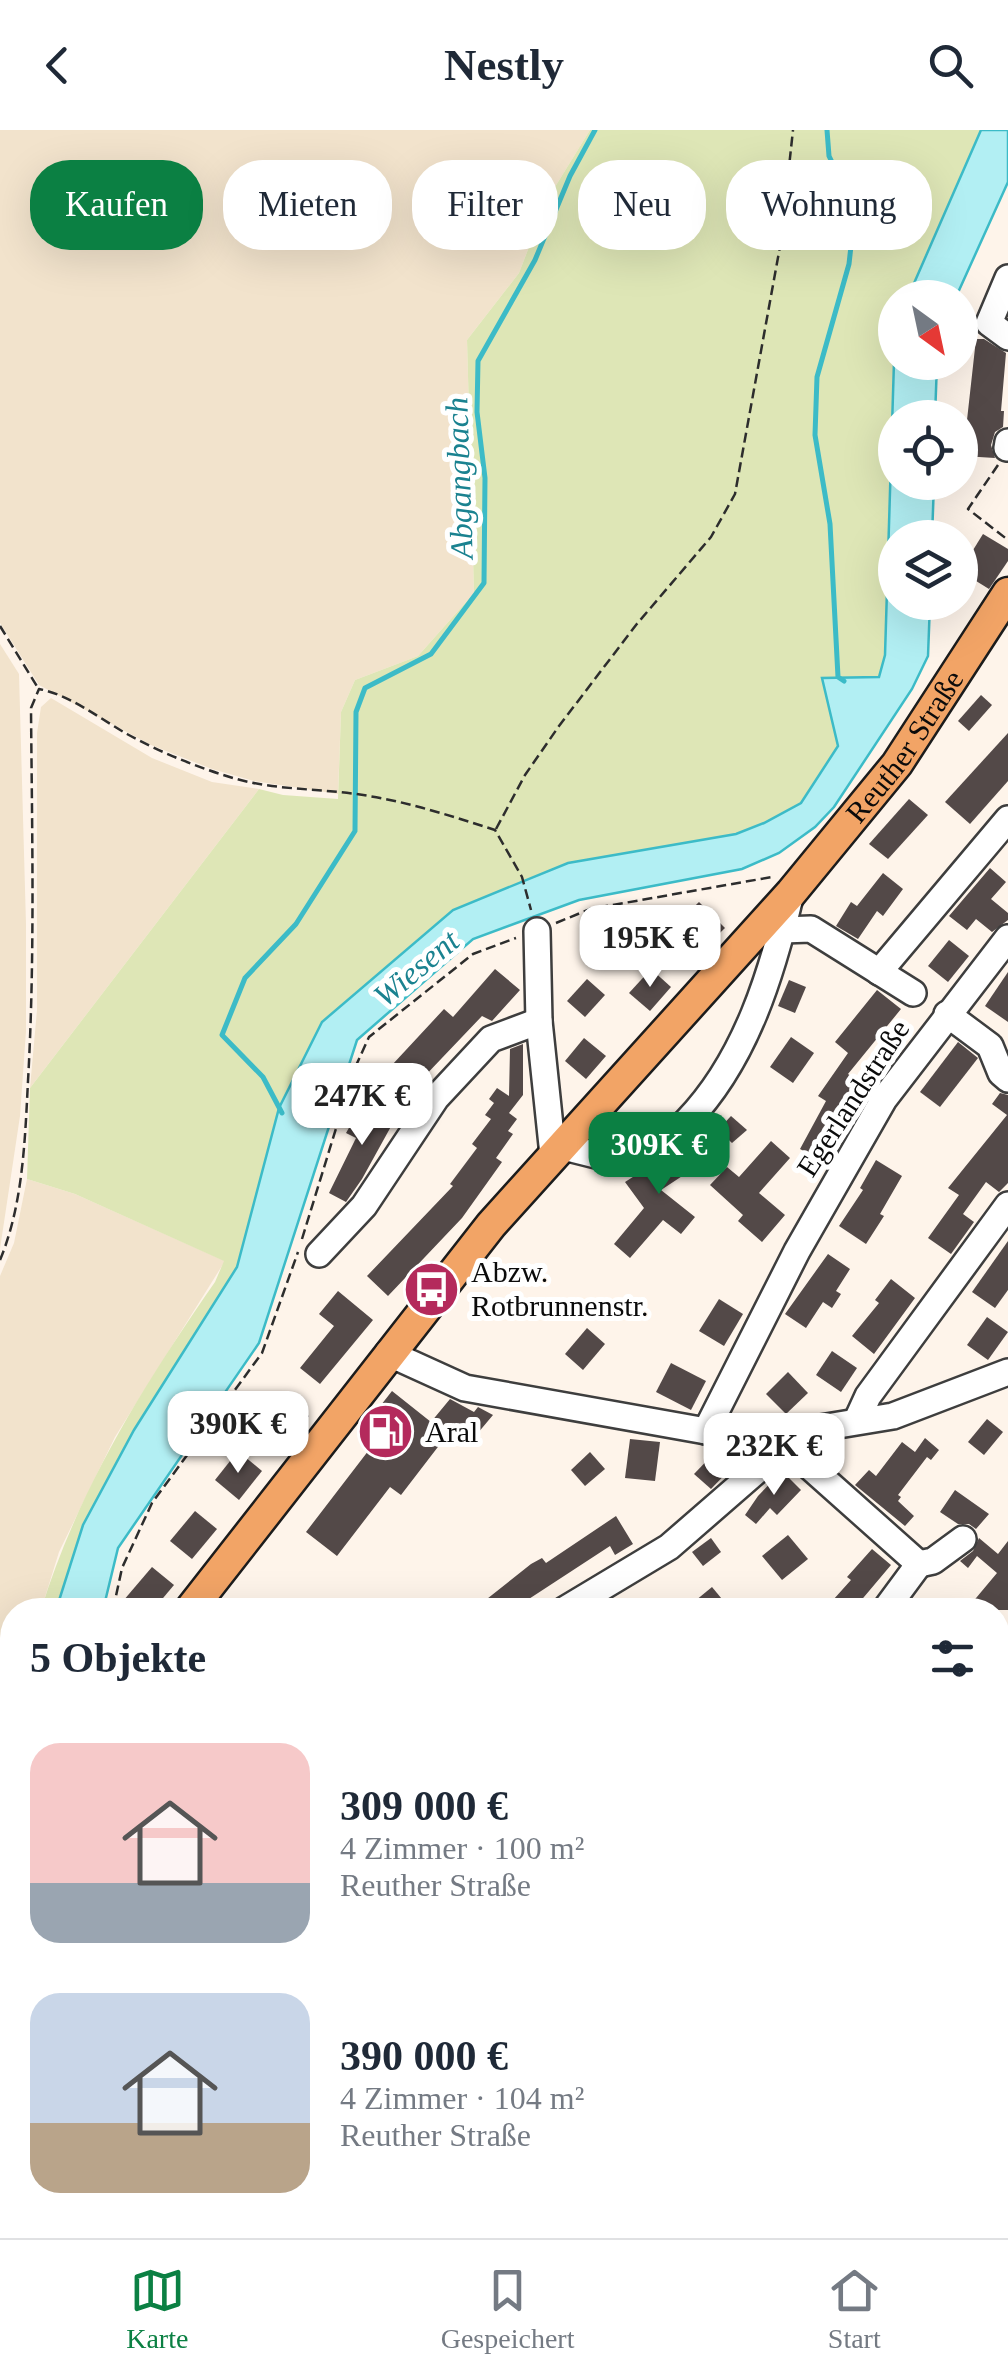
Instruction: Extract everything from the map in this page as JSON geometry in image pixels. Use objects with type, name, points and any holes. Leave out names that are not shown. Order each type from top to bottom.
[{"type":"main road","name":"Reuther Straße","points":[[199,1598],[491,1224],[781,885],[897,764],[1008,594]]},
{"type":"street","points":[[1008,278],[989,323],[1008,337]]},
{"type":"street","points":[[879,972],[1008,819]]},
{"type":"street","name":"Reuther Straße","points":[[556,1150],[612,1159],[685,1124],[740,1050],[782,930],[781,885]]},
{"type":"street","points":[[536,926],[539,1021],[556,1150]]},
{"type":"street","points":[[782,930],[811,930],[913,993]]},
{"type":"street","name":"Egerlandstraße","points":[[706,1431],[798,1251],[874,1116],[947,1014],[1008,938]]},
{"type":"street","name":"Egerlandstraße","points":[[947,1014],[990,1046],[1000,1074],[1008,1079]]},
{"type":"street","points":[[319,1254],[364,1206],[447,1086],[491,1039],[539,1021]]},
{"type":"street","points":[[857,1420],[868,1396],[1008,1205]]},
{"type":"street","points":[[388,1354],[466,1388],[706,1431],[784,1434],[893,1416],[1008,1372]]},
{"type":"street","points":[[784,1434],[800,1458],[919,1564]]},
{"type":"street","points":[[584,1598],[669,1547],[768,1461],[784,1434]]},
{"type":"street","points":[[894,1598],[919,1564],[933,1561],[963,1539]]},
{"type":"path","points":[[495,830],[551,738],[636,626],[711,537],[735,494],[781,241],[793,130]]},
{"type":"path","points":[[1007,445],[968,509],[1008,540]]},
{"type":"path","points":[[0,626],[39,689],[54,692],[181,760],[235,779],[367,795],[495,830],[522,877],[536,926]]},
{"type":"path","points":[[0,1260],[22,1170],[28,1092],[33,995],[32,708],[39,689]]},
{"type":"path","points":[[116,1598],[122,1568],[152,1503],[262,1353],[312,1209],[354,1070],[369,1037],[473,954],[536,926],[590,909],[781,885]]},
{"type":"shaded area","points":[[0,130],[590,130],[558,182],[558,160],[412,160],[412,250],[528,250],[519,273],[467,340],[474,593],[418,656],[355,680],[341,712],[338,794],[254,781],[151,745],[39,685],[0,623]]},
{"type":"shaded area","points":[[0,644],[19,674],[26,1031],[20,1116],[0,1249]]},
{"type":"shaded area","points":[[51,698],[152,758],[212,782],[259,789],[30,1088],[37,1010],[37,733],[41,707]]},
{"type":"shaded area","points":[[27,1179],[75,1194],[225,1261],[115,1437],[59,1552],[45,1598],[0,1598],[0,1276],[14,1243]]},
{"type":"green space","points":[[590,130],[981,130],[932,242],[932,160],[726,160],[726,250],[929,250],[915,280],[878,280],[878,380],[893,380],[892,400],[878,400],[878,500],[889,500],[889,520],[878,520],[878,620],[886,620],[885,655],[879,677],[822,679],[838,746],[801,803],[764,823],[736,834],[568,863],[453,910],[279,1108],[237,1267],[134,1430],[83,1525],[60,1598],[45,1598],[74,1522],[115,1439],[215,1282],[224,1261],[75,1194],[27,1179],[30,1088],[259,789],[338,799],[341,712],[355,680],[418,656],[474,593],[467,340],[519,273],[528,250],[558,250],[558,182]]},
{"type":"water","points":[[981,130],[1008,130],[1008,182],[964,280],[915,280],[929,250],[932,250]]},
{"type":"water","points":[[893,380],[936,380],[936,400],[893,400]]},
{"type":"water","points":[[890,500],[933,500],[933,520],[889,520]]},
{"type":"water","points":[[886,620],[929,620],[928,656],[912,689],[834,807],[815,827],[779,853],[742,869],[579,900],[473,939],[357,1040],[259,1343],[118,1548],[106,1598],[60,1598],[83,1525],[134,1430],[237,1267],[279,1108],[322,1022],[453,910],[568,863],[736,834],[801,803],[838,746],[822,678],[879,677],[885,655]]},
{"type":"building","points":[[978,339],[984,339],[1006,353],[1003,427],[995,432],[991,445],[995,458],[978,457],[978,400],[969,400],[971,380],[978,380]]},
{"type":"building","points":[[983,534],[1008,549],[1008,561],[989,589],[978,582],[978,542]]},
{"type":"building","points":[[981,695],[992,705],[969,731],[958,721]]},
{"type":"building","points":[[1008,733],[1008,781],[970,824],[945,802]]},
{"type":"building","points":[[909,799],[928,815],[888,859],[869,844]]},
{"type":"building","points":[[990,868],[1006,882],[991,899],[1008,913],[1008,920],[992,932],[976,919],[967,930],[949,916]]},
{"type":"building","points":[[883,873],[903,889],[883,916],[877,911],[858,939],[836,926],[851,902],[857,906]]},
{"type":"building","points":[[699,902],[725,928],[694,958],[668,932]]},
{"type":"building","points":[[610,925],[631,943],[611,967],[589,949]]},
{"type":"building","points":[[949,940],[969,956],[948,982],[928,966]]},
{"type":"building","points":[[495,969],[520,990],[492,1021],[482,1016],[401,1101],[379,1079],[444,1009],[453,1017]]},
{"type":"building","points":[[651,969],[671,987],[650,1011],[629,993]]},
{"type":"building","points":[[1008,972],[1008,1022],[985,1006]]},
{"type":"building","points":[[587,979],[605,995],[585,1017],[567,1001]]},
{"type":"building","points":[[789,980],[806,987],[795,1013],[778,1006]]},
{"type":"building","points":[[877,990],[901,1009],[848,1074],[862,1084],[831,1128],[840,1132],[824,1162],[800,1149],[826,1101],[818,1096],[848,1053],[835,1042]]},
{"type":"building","points":[[791,1037],[814,1053],[793,1083],[770,1067]]},
{"type":"building","points":[[584,1038],[606,1056],[586,1079],[565,1061]]},
{"type":"building","points":[[958,1042],[978,1058],[940,1107],[920,1092]]},
{"type":"building","points":[[523,1044],[523,1095],[509,1113],[517,1119],[508,1131],[513,1134],[496,1158],[502,1162],[462,1218],[388,1296],[367,1276],[453,1186],[450,1184],[477,1148],[472,1144],[491,1119],[485,1115],[494,1103],[489,1099],[497,1088],[509,1096],[510,1049]]},
{"type":"building","points":[[1000,1093],[1008,1095],[1008,1183],[999,1192],[986,1182],[963,1214],[974,1222],[951,1254],[928,1238],[959,1195],[948,1188],[1007,1115],[992,1104]]},
{"type":"building","points":[[365,1100],[401,1120],[394,1121],[346,1202],[329,1193],[356,1138],[346,1133]]},
{"type":"building","points":[[731,1116],[747,1130],[732,1143],[718,1130]]},
{"type":"building","points":[[691,1140],[705,1161],[661,1190],[695,1217],[681,1234],[663,1220],[630,1258],[614,1244],[644,1208],[625,1182]]},
{"type":"building","points":[[771,1141],[790,1158],[759,1193],[785,1215],[762,1242],[738,1221],[743,1215],[710,1185],[727,1167],[739,1177]]},
{"type":"building","points":[[876,1160],[902,1176],[866,1244],[839,1226],[863,1190],[860,1188]]},
{"type":"building","points":[[1008,1241],[1008,1290],[995,1308],[972,1292]]},
{"type":"building","points":[[828,1254],[850,1269],[836,1291],[841,1294],[832,1308],[823,1302],[806,1328],[785,1314]]},
{"type":"building","points":[[891,1279],[915,1298],[874,1354],[852,1336],[879,1303],[875,1300]]},
{"type":"building","points":[[338,1291],[373,1320],[320,1384],[300,1368],[334,1326],[319,1314]]},
{"type":"building","points":[[719,1299],[743,1314],[724,1346],[699,1331]]},
{"type":"building","points":[[987,1317],[1008,1332],[988,1360],[967,1345]]},
{"type":"building","points":[[587,1328],[605,1344],[583,1370],[565,1354]]},
{"type":"building","points":[[832,1351],[857,1368],[841,1392],[816,1375]]},
{"type":"building","points":[[671,1363],[706,1381],[691,1410],[656,1392]]},
{"type":"building","points":[[788,1372],[808,1393],[786,1414],[766,1394]]},
{"type":"building","points":[[392,1391],[431,1422],[450,1399],[474,1412],[478,1407],[493,1415],[472,1440],[454,1426],[401,1495],[390,1487],[337,1556],[306,1532],[372,1446],[363,1439],[370,1419]]},
{"type":"building","points":[[291,1402],[309,1416],[285,1447],[267,1433]]},
{"type":"building","points":[[987,1419],[1003,1432],[984,1455],[968,1442]]},
{"type":"building","points":[[925,1438],[939,1450],[931,1460],[927,1457],[898,1495],[898,1501],[914,1516],[905,1526],[855,1485],[869,1470],[876,1476],[902,1442],[915,1452]]},
{"type":"building","points":[[630,1439],[660,1442],[655,1481],[625,1478]]},
{"type":"building","points":[[719,1448],[735,1464],[711,1489],[694,1474]]},
{"type":"building","points":[[238,1451],[262,1471],[239,1500],[215,1480]]},
{"type":"building","points":[[590,1452],[605,1469],[585,1486],[571,1470]]},
{"type":"building","points":[[782,1471],[801,1490],[777,1515],[770,1508],[756,1524],[745,1515]]},
{"type":"building","points":[[955,1490],[989,1514],[976,1529],[958,1524],[940,1512]]},
{"type":"building","points":[[195,1511],[217,1529],[192,1559],[170,1541]]},
{"type":"building","points":[[616,1516],[633,1544],[615,1555],[610,1546],[530,1598],[488,1598],[531,1564],[542,1558],[546,1563]]},
{"type":"building","points":[[788,1535],[808,1559],[782,1580],[762,1556]]},
{"type":"building","points":[[711,1538],[721,1552],[703,1566],[692,1552]]},
{"type":"building","points":[[979,1538],[998,1554],[1008,1541],[1008,1598],[976,1598],[997,1573],[977,1556],[968,1568],[960,1561],[973,1551]]},
{"type":"building","points":[[872,1549],[891,1565],[863,1598],[835,1598],[851,1580],[847,1577]]},
{"type":"building","points":[[152,1567],[174,1585],[163,1598],[126,1598]]},
{"type":"building","points":[[712,1587],[721,1598],[699,1598]]},
{"type":"waterway","name":"Abgangbach","points":[[282,1113],[263,1077],[222,1035],[245,978],[296,924],[355,831],[356,712],[365,688],[431,654],[484,583],[485,478],[477,412],[478,361],[535,260],[570,176],[595,130]]},
{"type":"waterway","name":"Wiesent","points":[[827,130],[829,156],[855,210],[849,264],[817,377],[815,435],[830,524],[838,677],[844,681]]},
{"type":"place","name":"Abzw. Rotbrunnenstr.","points":[[432,1289]]},
{"type":"place","name":"Aral","points":[[386,1432]]}]
